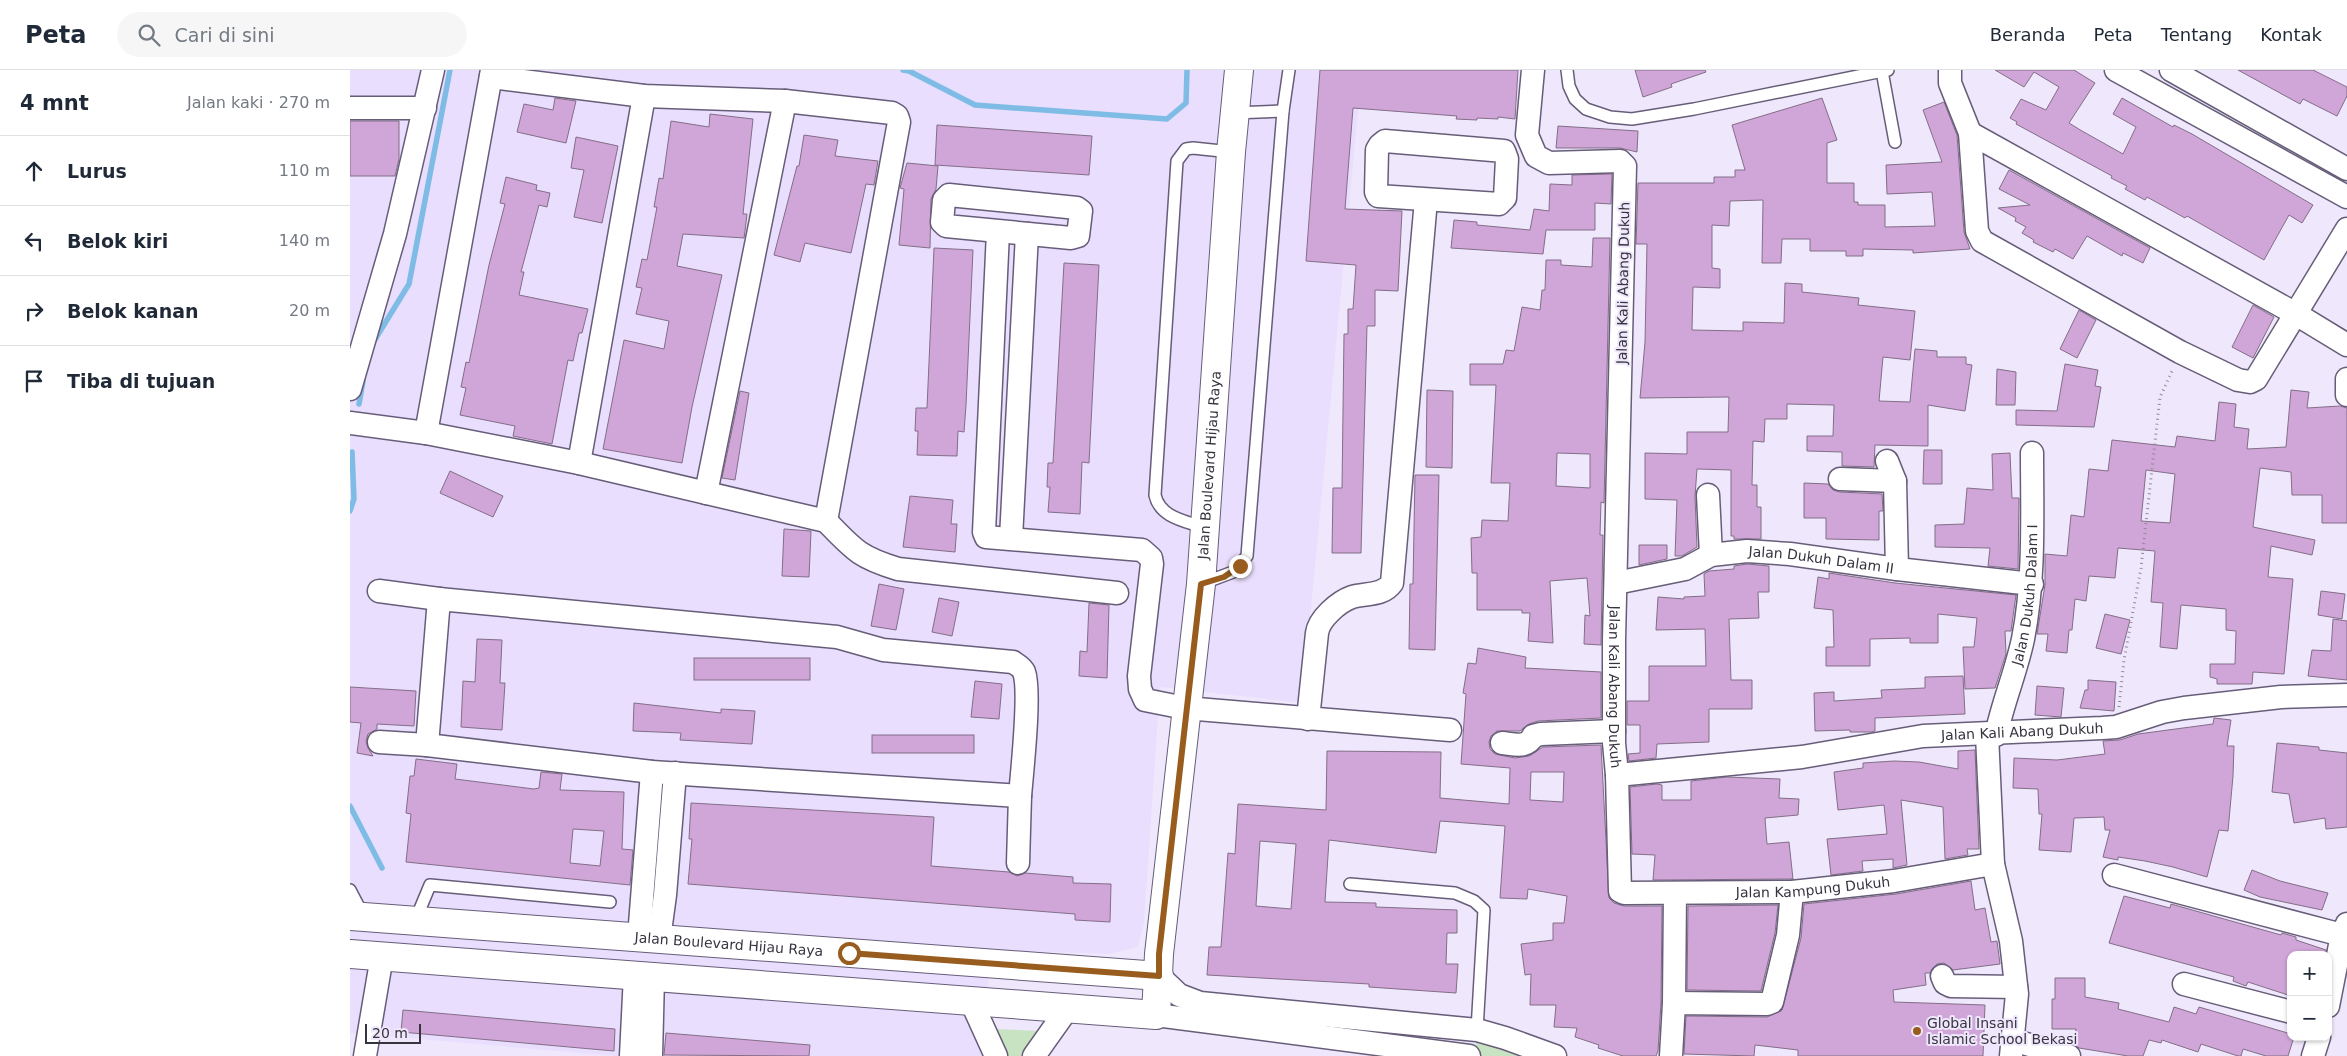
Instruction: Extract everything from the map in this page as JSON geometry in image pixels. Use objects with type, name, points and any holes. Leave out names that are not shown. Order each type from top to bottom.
[{"type":"street","points":[[350,388],[395,234],[434,70]]},
{"type":"street","name":"Jalan Boulevard Hijau Raya","points":[[357,916],[1159,976],[1159,954],[1185,708],[1201,584],[1231,152],[1239,70]]},
{"type":"street","name":"Jalan Kali Abang Dukuh","points":[[1533,70],[1527,135],[1536,156],[1549,163],[1620,161],[1625,166],[1614,640],[1614,731],[1617,775],[1802,757],[1923,736],[1992,735],[2116,726],[2162,712],[2184,708],[2281,697],[2347,695]]},
{"type":"street","points":[[1950,70],[1950,82],[1970,133],[1977,231],[1982,241],[2180,352],[2238,380],[2250,382],[2256,379],[2347,229]]},
{"type":"street","points":[[2116,70],[2347,198]]},
{"type":"street","points":[[2171,70],[2347,169]]},
{"type":"street","points":[[426,433],[492,73],[644,96],[785,101],[892,113],[897,116],[899,122],[826,521]]},
{"type":"street","points":[[2196,113],[2209,90]]},
{"type":"street","points":[[579,463],[644,96]]},
{"type":"street","points":[[706,493],[785,101]]},
{"type":"street","points":[[350,108],[425,108]]},
{"type":"street","points":[[1970,133],[2296,314],[2347,346]]},
{"type":"street","points":[[1382,142],[1492,150],[1506,153],[1505,198],[1499,204],[1426,200],[1376,195],[1378,150],[1382,142]]},
{"type":"street","points":[[949,195],[1074,207],[1080,211],[1078,236],[1075,238],[1028,234],[944,226],[942,222],[944,200],[949,195]]},
{"type":"street","points":[[1308,718],[1320,622],[1346,600],[1384,591],[1392,583],[1426,200]]},
{"type":"street","points":[[998,232],[984,532],[988,537],[1142,550],[1147,553],[1152,564],[1139,676],[1140,689],[1145,700],[1185,708],[1450,730]]},
{"type":"street","points":[[1011,538],[1028,234]]},
{"type":"street","points":[[2347,379],[2347,395]]},
{"type":"street","points":[[352,423],[426,433],[579,463],[826,521],[855,552],[898,569],[1117,593]]},
{"type":"street","name":"Jalan Dukuh Dalam I","points":[[1992,735],[2018,659],[2032,584],[2032,453]]},
{"type":"street","points":[[1840,479],[1891,471],[1897,569]]},
{"type":"street","points":[[1708,496],[1711,555]]},
{"type":"street","name":"Jalan Dukuh Dalam II","points":[[1616,583],[1685,569],[1711,555],[1747,551],[1790,554],[1897,569],[2032,584]]},
{"type":"street","points":[[379,591],[439,599],[837,637],[882,650],[1013,662],[1020,666],[1025,677],[1026,698],[1018,863]]},
{"type":"street","points":[[427,745],[439,599]]},
{"type":"street","points":[[1502,743],[1525,745],[1533,736],[1541,734],[1614,731]]},
{"type":"street","points":[[1992,735],[1993,864],[2011,941],[2016,987],[2012,1048],[2069,1056]]},
{"type":"street","points":[[379,742],[427,745],[652,772],[1020,796]]},
{"type":"street","points":[[649,938],[647,839],[652,772]]},
{"type":"street","points":[[649,938],[670,841],[675,773]]},
{"type":"street","name":"Jalan Kampung Dukuh","points":[[1617,775],[1620,891],[1675,893],[1792,892],[1894,881],[1993,864]]},
{"type":"street","points":[[647,839],[670,841]]},
{"type":"street","points":[[2114,875],[2345,930],[2336,996]]},
{"type":"street","points":[[1674,1003],[1767,1004],[1772,1002],[1788,936],[1792,892]]},
{"type":"street","points":[[1671,1056],[1674,1003],[1675,893]]},
{"type":"street","points":[[350,954],[1156,1015],[1469,1056]]},
{"type":"street","points":[[856,992],[858,954]]},
{"type":"street","points":[[365,1056],[382,956]]},
{"type":"street","points":[[631,1056],[644,976]]},
{"type":"street","points":[[644,976],[651,1056]]},
{"type":"street","points":[[1156,1015],[1159,976]]},
{"type":"street","points":[[1159,976],[1179,995],[1200,1003],[1477,1030],[1506,1038],[1555,1056]]},
{"type":"street","points":[[1942,976],[1945,983],[1951,986],[2016,987]]},
{"type":"street","points":[[2184,984],[2287,1011]]},
{"type":"street","points":[[971,1001],[996,1056]]},
{"type":"street","points":[[1034,1056],[1068,1008]]},
{"type":"street","points":[[1475,1056],[1477,1030]]},
{"type":"street","points":[[2313,1056],[2318,1041]]},
{"type":"lane","points":[[1201,584],[1233,572],[1247,556],[1283,111],[1289,70]]},
{"type":"lane","points":[[1567,70],[1569,86],[1574,99],[1586,109],[1610,117],[1632,119],[1694,109],[1885,71],[1895,142]]},
{"type":"lane","points":[[1234,113],[1283,111]]},
{"type":"lane","points":[[1205,528],[1170,516],[1161,509],[1155,496],[1177,171],[1180,155],[1186,149],[1231,152]]},
{"type":"lane","points":[[1350,884],[1455,893],[1474,901],[1484,910],[1477,1030]]},
{"type":"lane","points":[[415,921],[430,885],[610,902]]},
{"type":"lane","points":[[350,890],[357,916]]},
{"type":"path","points":[[2116,726],[2124,660],[2141,568],[2160,398],[2180,352]]},
{"type":"shaded area","points":[[350,70],[1362,70],[1302,703],[1160,687],[1144,923],[1138,947],[1110,954],[991,950],[983,1056],[616,1056],[350,1033]]},
{"type":"green space","points":[[994,1029],[1041,1031],[1023,1056],[1007,1056]]},
{"type":"green space","points":[[1477,1030],[1550,1056],[1475,1056]]},
{"type":"building","points":[[1320,70],[1518,70],[1515,119],[1498,117],[1498,119],[1477,118],[1477,120],[1456,119],[1457,116],[1353,108],[1345,209],[1402,211],[1398,291],[1375,290],[1375,326],[1367,326],[1361,553],[1332,553],[1333,488],[1342,488],[1344,334],[1348,334],[1348,309],[1353,309],[1356,265],[1306,261]]},
{"type":"building","points":[[1635,70],[1705,70],[1706,72],[1671,84],[1672,87],[1643,97]]},
{"type":"building","points":[[1995,70],[2074,70],[2095,83],[2069,123],[2082,131],[2123,154],[2136,127],[2113,114],[2122,98],[2173,127],[2174,125],[2192,134],[2313,205],[2302,223],[2289,215],[2264,260],[2187,216],[2185,218],[2147,197],[2145,200],[2125,189],[2127,186],[2111,178],[2112,176],[2016,124],[2017,122],[2010,118],[2021,99],[2046,110],[2059,87],[2034,72],[2024,87]]},
{"type":"building","points":[[2238,70],[2313,70],[2347,87],[2347,96],[2337,116],[2303,99],[2300,104]]},
{"type":"building","points":[[555,98],[576,101],[566,143],[517,132],[524,104],[553,110]]},
{"type":"building","points":[[1822,98],[1837,140],[1827,143],[1827,183],[1854,183],[1854,202],[1858,202],[1858,205],[1885,205],[1885,227],[1935,226],[1932,192],[1887,194],[1886,165],[1942,162],[1923,110],[1944,102],[1957,135],[1964,232],[1970,249],[1913,253],[1913,250],[1863,249],[1863,256],[1846,256],[1846,251],[1810,251],[1810,239],[1782,239],[1781,263],[1762,263],[1763,200],[1730,201],[1729,226],[1712,225],[1712,268],[1720,269],[1720,288],[1693,287],[1692,330],[1743,331],[1743,322],[1784,323],[1785,283],[1802,284],[1802,292],[1859,298],[1858,305],[1915,311],[1910,360],[1883,357],[1879,401],[1910,402],[1915,349],[1937,351],[1937,357],[1966,357],[1966,364],[1972,365],[1965,411],[1928,405],[1928,446],[1875,445],[1874,467],[1842,466],[1842,452],[1807,451],[1807,436],[1833,436],[1834,405],[1787,404],[1787,419],[1765,419],[1764,442],[1753,441],[1752,485],[1757,485],[1757,507],[1761,507],[1761,539],[1734,539],[1734,536],[1731,536],[1731,470],[1697,469],[1695,496],[1697,547],[1682,556],[1675,556],[1677,500],[1645,499],[1645,453],[1687,454],[1687,432],[1728,432],[1729,397],[1640,398],[1645,342],[1647,244],[1636,244],[1638,183],[1714,183],[1714,177],[1735,177],[1735,170],[1745,170],[1732,125]]},
{"type":"building","points":[[710,114],[753,119],[743,214],[747,214],[744,238],[683,234],[677,266],[722,275],[692,407],[682,463],[603,449],[624,340],[664,349],[669,321],[636,314],[642,288],[636,287],[642,259],[647,260],[657,207],[654,207],[659,178],[663,179],[671,121],[709,127]]},
{"type":"building","points":[[350,121],[399,121],[399,159],[395,176],[350,176]]},
{"type":"building","points":[[937,125],[1092,136],[1089,175],[935,165]]},
{"type":"building","points":[[1558,126],[1638,131],[1637,152],[1620,148],[1556,148]]},
{"type":"building","points":[[804,135],[838,140],[835,156],[878,161],[874,185],[866,184],[851,253],[805,243],[800,262],[774,255],[797,166],[799,166]]},
{"type":"building","points":[[576,137],[618,146],[602,223],[574,217],[584,170],[571,168]]},
{"type":"building","points":[[907,163],[938,166],[936,189],[931,199],[930,248],[899,245],[904,189],[900,188]]},
{"type":"building","points":[[2009,170],[2150,248],[2143,263],[2123,253],[2122,256],[2087,236],[2073,259],[2055,249],[2053,252],[2033,242],[2034,240],[2022,233],[2026,227],[2015,221],[2016,218],[1998,208],[2030,205],[1999,189]]},
{"type":"building","points":[[1612,174],[1611,204],[1595,203],[1595,230],[1546,230],[1543,254],[1451,248],[1454,220],[1477,222],[1477,225],[1530,230],[1534,209],[1549,211],[1550,184],[1572,185],[1572,175]]},
{"type":"building","points":[[506,177],[537,185],[536,190],[550,193],[547,207],[539,205],[521,272],[524,272],[519,295],[588,309],[582,333],[579,333],[573,361],[568,360],[552,444],[513,436],[515,426],[460,415],[466,388],[461,387],[466,362],[469,363],[489,265],[505,204],[500,203]]},
{"type":"building","points":[[1593,238],[1610,238],[1604,503],[1601,502],[1600,535],[1603,535],[1601,645],[1584,644],[1585,615],[1590,616],[1587,578],[1550,581],[1553,643],[1528,641],[1530,613],[1522,613],[1522,610],[1477,610],[1477,573],[1472,573],[1471,538],[1481,537],[1482,520],[1508,521],[1510,483],[1491,483],[1496,385],[1470,385],[1470,364],[1503,364],[1506,350],[1514,351],[1522,307],[1540,310],[1542,290],[1545,290],[1546,260],[1561,260],[1561,265],[1592,267]],"holes":[[[1557,453],[1590,454],[1590,488],[1556,486]]]},
{"type":"building","points":[[934,248],[973,250],[964,432],[958,431],[957,456],[917,455],[918,431],[915,431],[916,408],[927,408]]},
{"type":"building","points":[[1064,263],[1099,265],[1089,463],[1082,462],[1080,514],[1048,512],[1050,487],[1047,487],[1048,463],[1053,463]]},
{"type":"building","points":[[2253,305],[2274,317],[2253,358],[2232,347]]},
{"type":"building","points":[[2079,310],[2096,320],[2077,358],[2060,349]]},
{"type":"building","points":[[2065,364],[2098,370],[2095,386],[2101,387],[2094,427],[2016,425],[2016,410],[2057,411]]},
{"type":"building","points":[[1997,369],[2016,372],[2015,405],[1996,405]]},
{"type":"building","points":[[1427,390],[1453,391],[1452,468],[1426,467]]},
{"type":"building","points":[[2291,390],[2309,392],[2307,408],[2340,406],[2347,408],[2347,523],[2322,523],[2322,495],[2292,495],[2291,472],[2260,468],[2253,527],[2315,540],[2312,555],[2271,546],[2268,577],[2293,579],[2284,674],[2253,672],[2252,684],[2217,684],[2217,679],[2210,677],[2210,664],[2235,664],[2236,631],[2226,630],[2226,609],[2181,605],[2177,649],[2160,647],[2163,603],[2151,602],[2155,551],[2118,548],[2115,578],[2089,576],[2086,601],[2075,599],[2072,630],[2069,630],[2067,653],[2046,651],[2048,634],[2037,634],[2045,585],[2045,554],[2067,556],[2071,515],[2084,517],[2089,469],[2108,471],[2112,440],[2175,447],[2177,436],[2215,441],[2219,402],[2236,404],[2234,427],[2249,429],[2247,449],[2286,447]],"holes":[[[2146,470],[2175,474],[2170,523],[2141,521]]]},
{"type":"building","points":[[740,391],[749,393],[735,480],[722,478]]},
{"type":"building","points":[[1924,450],[1942,450],[1942,484],[1923,484]]},
{"type":"building","points":[[2010,453],[2012,498],[2019,498],[2018,569],[1988,566],[1990,548],[1935,547],[1935,525],[1964,524],[1967,488],[1993,490],[1992,454]]},
{"type":"building","points":[[450,471],[503,496],[493,517],[440,493]]},
{"type":"building","points":[[1415,475],[1439,475],[1435,650],[1409,649],[1410,584],[1413,584]]},
{"type":"building","points":[[1804,483],[1828,484],[1833,490],[1840,492],[1882,494],[1883,511],[1879,511],[1879,540],[1826,539],[1826,518],[1804,518]]},
{"type":"building","points":[[910,496],[953,500],[951,524],[957,524],[955,552],[903,547]]},
{"type":"building","points":[[784,529],[811,531],[809,577],[782,576]]},
{"type":"building","points":[[1639,545],[1667,545],[1667,559],[1639,565]]},
{"type":"building","points":[[1747,564],[1769,566],[1769,592],[1758,592],[1759,618],[1729,619],[1731,680],[1752,680],[1752,709],[1709,709],[1709,742],[1657,744],[1656,758],[1629,761],[1628,754],[1640,753],[1640,725],[1627,725],[1627,701],[1649,701],[1649,666],[1706,666],[1705,629],[1656,630],[1658,597],[1684,599],[1684,597],[1705,596],[1704,574],[1709,571],[1734,569],[1734,566]]},
{"type":"building","points":[[1829,573],[1895,583],[2016,595],[2011,631],[2005,631],[2006,654],[1995,688],[1965,689],[1963,647],[1974,647],[1977,618],[1938,614],[1938,643],[1910,643],[1910,638],[1870,639],[1870,666],[1826,666],[1826,647],[1834,647],[1833,610],[1814,608],[1818,577],[1829,579]]},
{"type":"building","points":[[879,584],[904,589],[896,630],[871,626]]},
{"type":"building","points":[[2321,591],[2345,594],[2342,619],[2318,615]]},
{"type":"building","points":[[939,598],[959,602],[952,636],[932,632]]},
{"type":"building","points":[[1089,603],[1109,605],[1107,678],[1079,676],[1080,651],[1087,652]]},
{"type":"building","points":[[2105,614],[2130,620],[2121,654],[2096,648]]},
{"type":"building","points":[[2333,619],[2347,621],[2347,680],[2308,676],[2312,650],[2331,651]]},
{"type":"building","points":[[477,639],[502,640],[500,683],[505,683],[502,730],[461,727],[463,681],[475,682]]},
{"type":"building","points":[[1478,648],[1526,657],[1525,668],[1601,672],[1601,718],[1538,721],[1529,724],[1520,731],[1497,731],[1491,736],[1489,742],[1490,749],[1495,754],[1515,758],[1529,756],[1543,747],[1601,745],[1609,898],[1614,903],[1624,906],[1662,906],[1661,1003],[1658,1051],[1656,1056],[1623,1056],[1598,1048],[1599,1045],[1575,1037],[1577,1028],[1554,1027],[1556,1005],[1530,1005],[1531,974],[1525,975],[1521,944],[1553,940],[1553,923],[1564,923],[1567,896],[1528,889],[1527,899],[1500,898],[1505,826],[1440,821],[1436,853],[1329,840],[1325,902],[1376,903],[1376,907],[1457,910],[1457,933],[1447,933],[1446,964],[1458,964],[1456,993],[1369,987],[1369,984],[1207,975],[1209,947],[1221,947],[1228,853],[1235,854],[1238,804],[1326,810],[1327,751],[1441,752],[1440,798],[1509,804],[1510,768],[1461,764],[1466,694],[1463,693],[1468,663],[1476,664]],"holes":[[[1531,772],[1564,772],[1563,802],[1530,800]],[[1260,841],[1296,844],[1291,909],[1256,906]]]},
{"type":"building","points":[[694,658],[810,658],[810,680],[694,680]]},
{"type":"building","points":[[1963,676],[1965,714],[1875,718],[1875,731],[1871,732],[1850,732],[1850,730],[1815,731],[1814,693],[1834,692],[1834,701],[1882,698],[1881,690],[1925,688],[1925,677]]},
{"type":"building","points":[[2088,680],[2116,682],[2114,711],[2080,708],[2085,690],[2088,690]]},
{"type":"building","points":[[975,681],[1002,684],[999,719],[971,717]]},
{"type":"building","points":[[2037,686],[2064,688],[2061,717],[2035,715]]},
{"type":"building","points":[[350,687],[416,691],[414,726],[377,724],[377,729],[368,734],[366,741],[373,756],[357,753],[361,723],[350,722]]},
{"type":"building","points":[[634,703],[721,713],[721,709],[755,711],[752,744],[680,740],[681,733],[633,731]]},
{"type":"building","points":[[2214,718],[2231,720],[2227,746],[2234,746],[2233,776],[2228,831],[2219,830],[2207,877],[2145,861],[2118,857],[2118,860],[2103,857],[2110,830],[2105,830],[2104,817],[2074,818],[2071,852],[2039,850],[2042,814],[2039,814],[2038,789],[2013,788],[2014,758],[2057,760],[2105,754],[2103,741],[2120,740],[2138,734],[2213,724]]},
{"type":"building","points":[[872,735],[974,735],[974,753],[872,753]]},
{"type":"building","points":[[2277,743],[2319,747],[2319,750],[2347,753],[2347,827],[2326,829],[2325,818],[2294,823],[2289,794],[2272,792]]},
{"type":"building","points":[[1975,750],[1979,849],[1967,849],[1968,855],[1945,859],[1943,807],[1901,800],[1907,865],[1893,868],[1893,859],[1862,861],[1863,871],[1831,875],[1827,839],[1887,834],[1884,805],[1838,810],[1834,772],[1863,768],[1863,763],[1894,761],[1919,762],[1958,769],[1958,751]]},
{"type":"building","points":[[416,759],[457,764],[455,779],[534,789],[539,788],[541,772],[562,774],[560,790],[624,792],[622,849],[633,850],[630,885],[406,862],[411,814],[406,813],[410,776],[414,776]],"holes":[[[573,829],[604,831],[600,866],[570,863]]]},
{"type":"building","points":[[1727,777],[1780,779],[1779,798],[1799,799],[1798,815],[1765,818],[1767,844],[1789,842],[1793,879],[1653,880],[1655,855],[1632,854],[1630,787],[1662,785],[1662,800],[1691,800],[1691,781]]},
{"type":"building","points":[[691,803],[934,817],[931,866],[1009,872],[1017,876],[1025,873],[1073,877],[1073,883],[1111,884],[1110,922],[1075,920],[1075,914],[688,884],[692,839],[689,839]]},
{"type":"building","points":[[2252,870],[2280,881],[2328,893],[2322,910],[2260,897],[2244,890]]},
{"type":"building","points":[[1971,881],[1975,910],[1985,908],[1991,942],[1997,941],[2000,964],[1953,970],[1944,963],[1937,964],[1930,973],[1925,973],[1926,985],[1893,990],[1894,1002],[1985,1005],[1983,1056],[1798,1056],[1798,1050],[1755,1045],[1754,1056],[1684,1054],[1686,1016],[1767,1017],[1782,1010],[1801,938],[1804,904],[1896,894]]},
{"type":"building","points":[[2124,896],[2170,908],[2171,904],[2281,935],[2282,933],[2326,950],[2287,951],[2287,995],[2248,982],[2246,986],[2233,981],[2234,977],[2109,943]]},
{"type":"building","points":[[1778,905],[1775,933],[1761,991],[1687,990],[1688,906]]},
{"type":"building","points":[[2055,978],[2085,978],[2085,997],[2119,1003],[2118,1009],[2169,1022],[2174,1007],[2196,1014],[2199,1007],[2287,1033],[2287,1041],[2293,1041],[2288,1056],[2266,1056],[2243,1049],[2241,1056],[2238,1056],[2201,1044],[2198,1052],[2162,1040],[2161,1043],[2149,1040],[2143,1056],[2128,1056],[2079,1048],[2074,1044],[2076,1029],[2052,1029],[2052,999],[2055,999]]},
{"type":"building","points":[[403,1010],[615,1029],[614,1051],[401,1032]]},
{"type":"building","points":[[666,1033],[810,1045],[809,1056],[664,1055]]},
{"type":"waterway","points":[[374,341],[409,284],[450,70]]},
{"type":"waterway","points":[[903,70],[909,71],[975,105],[1167,119],[1186,103],[1187,70]]},
{"type":"waterway","points":[[359,404],[363,381]]},
{"type":"waterway","points":[[350,511],[354,499],[352,452]]},
{"type":"waterway","points":[[350,806],[382,868]]},
{"type":"place","name":"Global Insani Islamic School Bekasi","points":[[1917,1031]]},
{"type":"route","points":[[849,953],[1159,976],[1159,954],[1185,708],[1201,584],[1224,577],[1240,566]]}]
